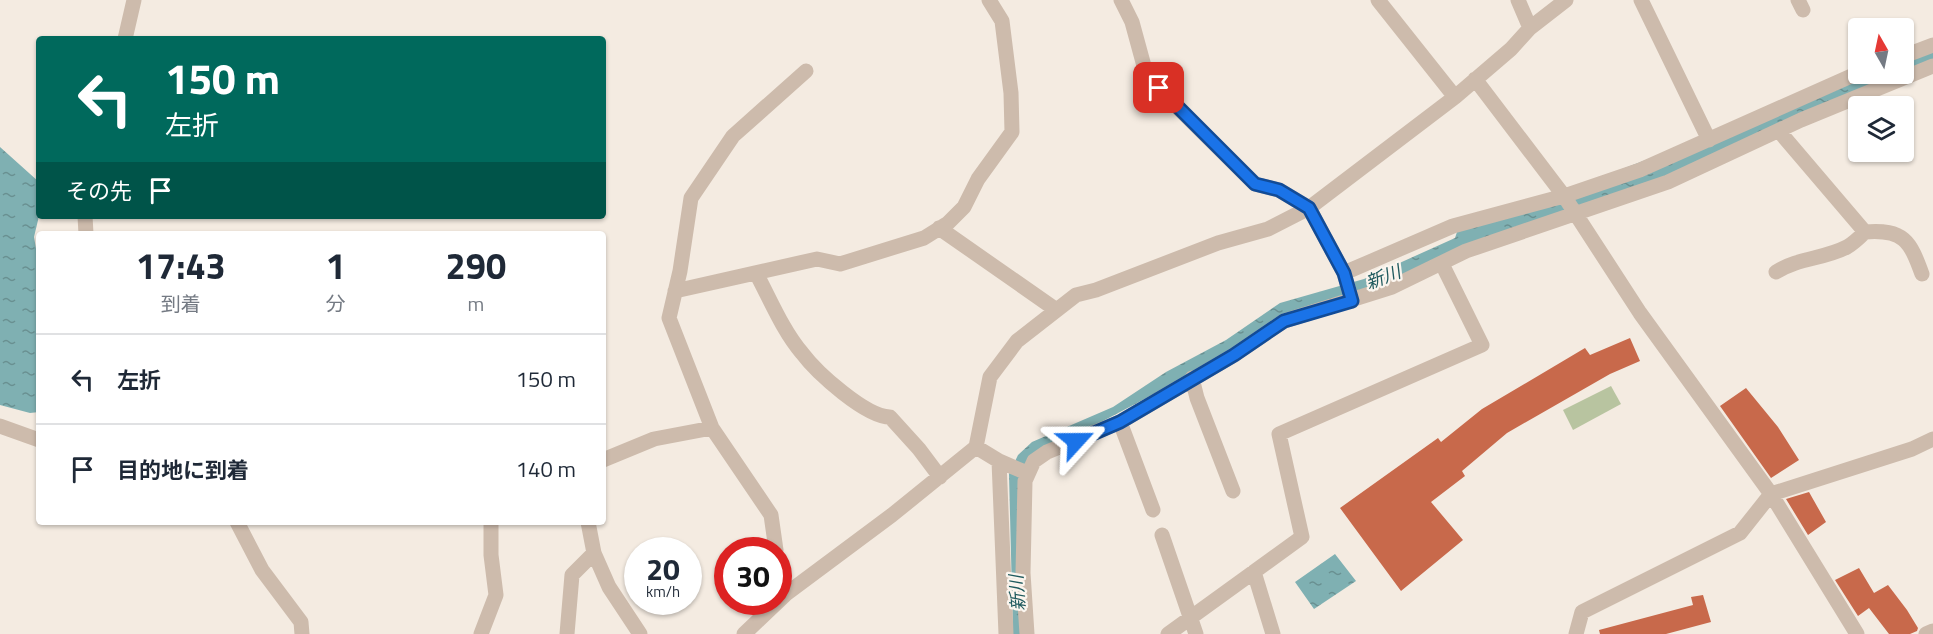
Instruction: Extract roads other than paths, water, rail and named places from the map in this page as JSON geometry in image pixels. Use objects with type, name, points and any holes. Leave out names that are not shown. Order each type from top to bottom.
[{"type":"street","points":[[126,36],[134,0]]},
{"type":"street","points":[[675,291],[818,259],[840,264],[924,238],[948,224],[964,207],[978,179],[1012,132],[1011,93],[1002,21],[989,0]]},
{"type":"street","points":[[1121,0],[1132,22],[1144,66],[1159,88],[1255,184],[1279,190],[1309,208],[1344,273],[1352,301]]},
{"type":"street","points":[[1378,0],[1455,97]]},
{"type":"street","points":[[1518,0],[1530,28]]},
{"type":"street","points":[[792,589],[976,447],[990,377],[1017,340],[1055,309],[1076,295],[1096,290],[1218,243],[1268,229],[1309,208],[1455,97],[1510,49],[1530,28],[1566,0]]},
{"type":"street","points":[[1641,0],[1709,140]]},
{"type":"street","points":[[1914,52],[1933,45]]},
{"type":"street","points":[[1028,634],[1023,573],[1027,473],[1034,461],[1047,452],[1120,422],[1234,355],[1284,321],[1392,287],[1466,251],[1668,182],[1779,131],[1933,66]]},
{"type":"street","points":[[774,537],[771,515],[712,428],[669,318],[691,198],[733,136],[806,71]]},
{"type":"street","points":[[1344,273],[1453,226],[1564,196],[1640,170],[1848,77]]},
{"type":"street","points":[[1475,79],[1564,196],[1574,215],[1771,494],[1857,634]]},
{"type":"street","points":[[1779,131],[1865,232]]},
{"type":"street","points":[[939,228],[1055,309]]},
{"type":"street","points":[[1776,272],[1792,262],[1825,255],[1848,246],[1865,232],[1893,234],[1911,245],[1922,274]]},
{"type":"street","points":[[1168,634],[1302,537],[1279,434],[1482,345],[1442,264]]},
{"type":"street","points":[[756,273],[801,353],[857,403],[882,417],[890,417],[920,449],[940,477]]},
{"type":"street","points":[[1192,378],[1197,398],[1233,491]]},
{"type":"street","points":[[1120,422],[1153,510]]},
{"type":"street","points":[[0,426],[36,435]]},
{"type":"street","points":[[606,459],[654,439],[712,428]]},
{"type":"street","points":[[1576,634],[1582,612],[1740,534],[1771,494],[1912,450],[1933,439]]},
{"type":"street","points":[[976,447],[999,461],[1027,473]]},
{"type":"street","points":[[999,461],[1005,634]]},
{"type":"street","points":[[239,525],[262,570],[301,622],[302,634]]},
{"type":"street","points":[[481,634],[496,595],[491,555],[491,525]]},
{"type":"street","points":[[589,525],[594,553],[609,587],[640,634]]},
{"type":"street","points":[[1162,535],[1196,634]]},
{"type":"street","points":[[567,634],[572,574],[594,553]]},
{"type":"street","points":[[1254,572],[1273,634]]},
{"type":"street","points":[[750,632],[766,615]]},
{"type":"street","points":[[1926,634],[1933,631]]},
{"type":"water","points":[[1933,49],[1933,62],[1914,70],[1914,56]]},
{"type":"water","name":"新川","points":[[1848,83],[1883,84],[1855,96],[1848,96],[1848,99],[1664,180],[1359,293],[1242,348],[1033,457],[1023,634],[1013,634],[1009,474],[1018,455],[1032,442],[1113,407],[1166,372],[1226,340],[1280,303],[1364,279],[1455,238],[1457,232]]},
{"type":"water","points":[[0,147],[36,179],[36,219],[38,219],[34,237],[36,249],[36,412],[30,413],[0,405]]},
{"type":"water","points":[[1335,554],[1356,581],[1314,609],[1295,582]]}]
